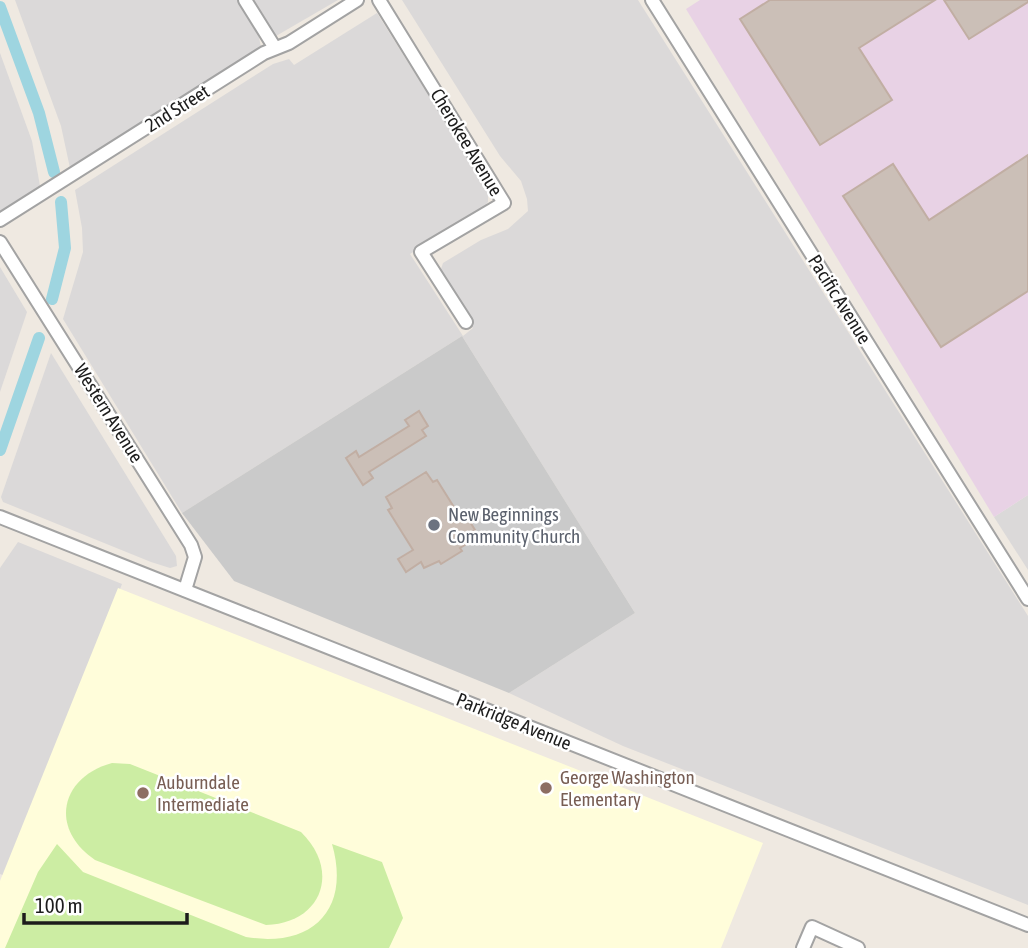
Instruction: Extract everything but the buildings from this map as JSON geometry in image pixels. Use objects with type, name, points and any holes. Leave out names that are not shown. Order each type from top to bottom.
[{"type":"street","points":[[245,0],[275,48]]},
{"type":"street","name":"2nd Street","points":[[0,220],[275,48],[289,43],[357,0]]},
{"type":"street","name":"Cherokee Avenue","points":[[379,0],[504,203],[421,252],[466,321]]},
{"type":"street","name":"Pacific Avenue","points":[[652,0],[1028,599]]},
{"type":"street","name":"Western Avenue","points":[[0,242],[191,545],[195,557],[185,590]]},
{"type":"street","name":"Parkridge Avenue","points":[[2,522],[185,590],[1028,925]]},
{"type":"street","points":[[803,948],[812,927],[858,948]]},
{"type":"shaded area","points":[[15,0],[239,0],[257,28],[261,47],[70,168],[61,126]]},
{"type":"shaded area","points":[[254,0],[338,0],[276,36]]},
{"type":"shaded area","points":[[402,0],[638,0],[1028,616],[1028,905],[623,746],[509,693],[635,613],[462,336],[182,513],[63,319],[83,252],[75,190],[273,64],[289,59],[294,65],[377,13],[488,190],[488,202],[483,208],[410,254],[463,336],[473,328],[449,296],[440,272],[443,263],[481,240],[508,229],[528,211],[527,199],[521,181],[500,156]]},
{"type":"shaded area","points":[[700,0],[1028,0],[1028,495],[994,517],[686,9]]},
{"type":"shaded area","points":[[0,53],[32,141],[40,186],[0,212]]},
{"type":"shaded area","points":[[0,267],[27,312],[0,392]]},
{"type":"shaded area","points":[[462,336],[635,613],[509,693],[234,581],[182,513]]},
{"type":"shaded area","points":[[51,353],[176,556],[177,566],[170,568],[151,562],[3,502],[1,497]]},
{"type":"shaded area","points":[[1028,495],[1028,570],[994,517]]},
{"type":"shaded area","points":[[18,542],[122,584],[5,876],[0,874],[0,568]]},
{"type":"shaded area","points":[[118,588],[763,843],[721,948],[0,948],[0,881]]},
{"type":"green space","points":[[112,763],[130,764],[301,832],[313,847],[320,863],[320,892],[312,905],[301,915],[285,922],[266,925],[95,860],[80,848],[71,834],[66,819],[67,805],[81,780],[94,770]]},
{"type":"green space","points":[[57,844],[83,872],[246,937],[269,939],[307,930],[321,919],[331,905],[336,888],[332,844],[382,862],[403,918],[389,948],[5,948],[38,872]]},
{"type":"waterway","points":[[0,7],[39,113],[54,172]]},
{"type":"waterway","points":[[52,299],[65,248],[61,202]]},
{"type":"waterway","points":[[0,450],[39,338]]},
{"type":"place","name":"New Beginnings Community Church","points":[[434,525]]},
{"type":"place","name":"George Washington Elementary","points":[[546,788]]},
{"type":"place","name":"Auburndale Intermediate","points":[[143,793]]}]
